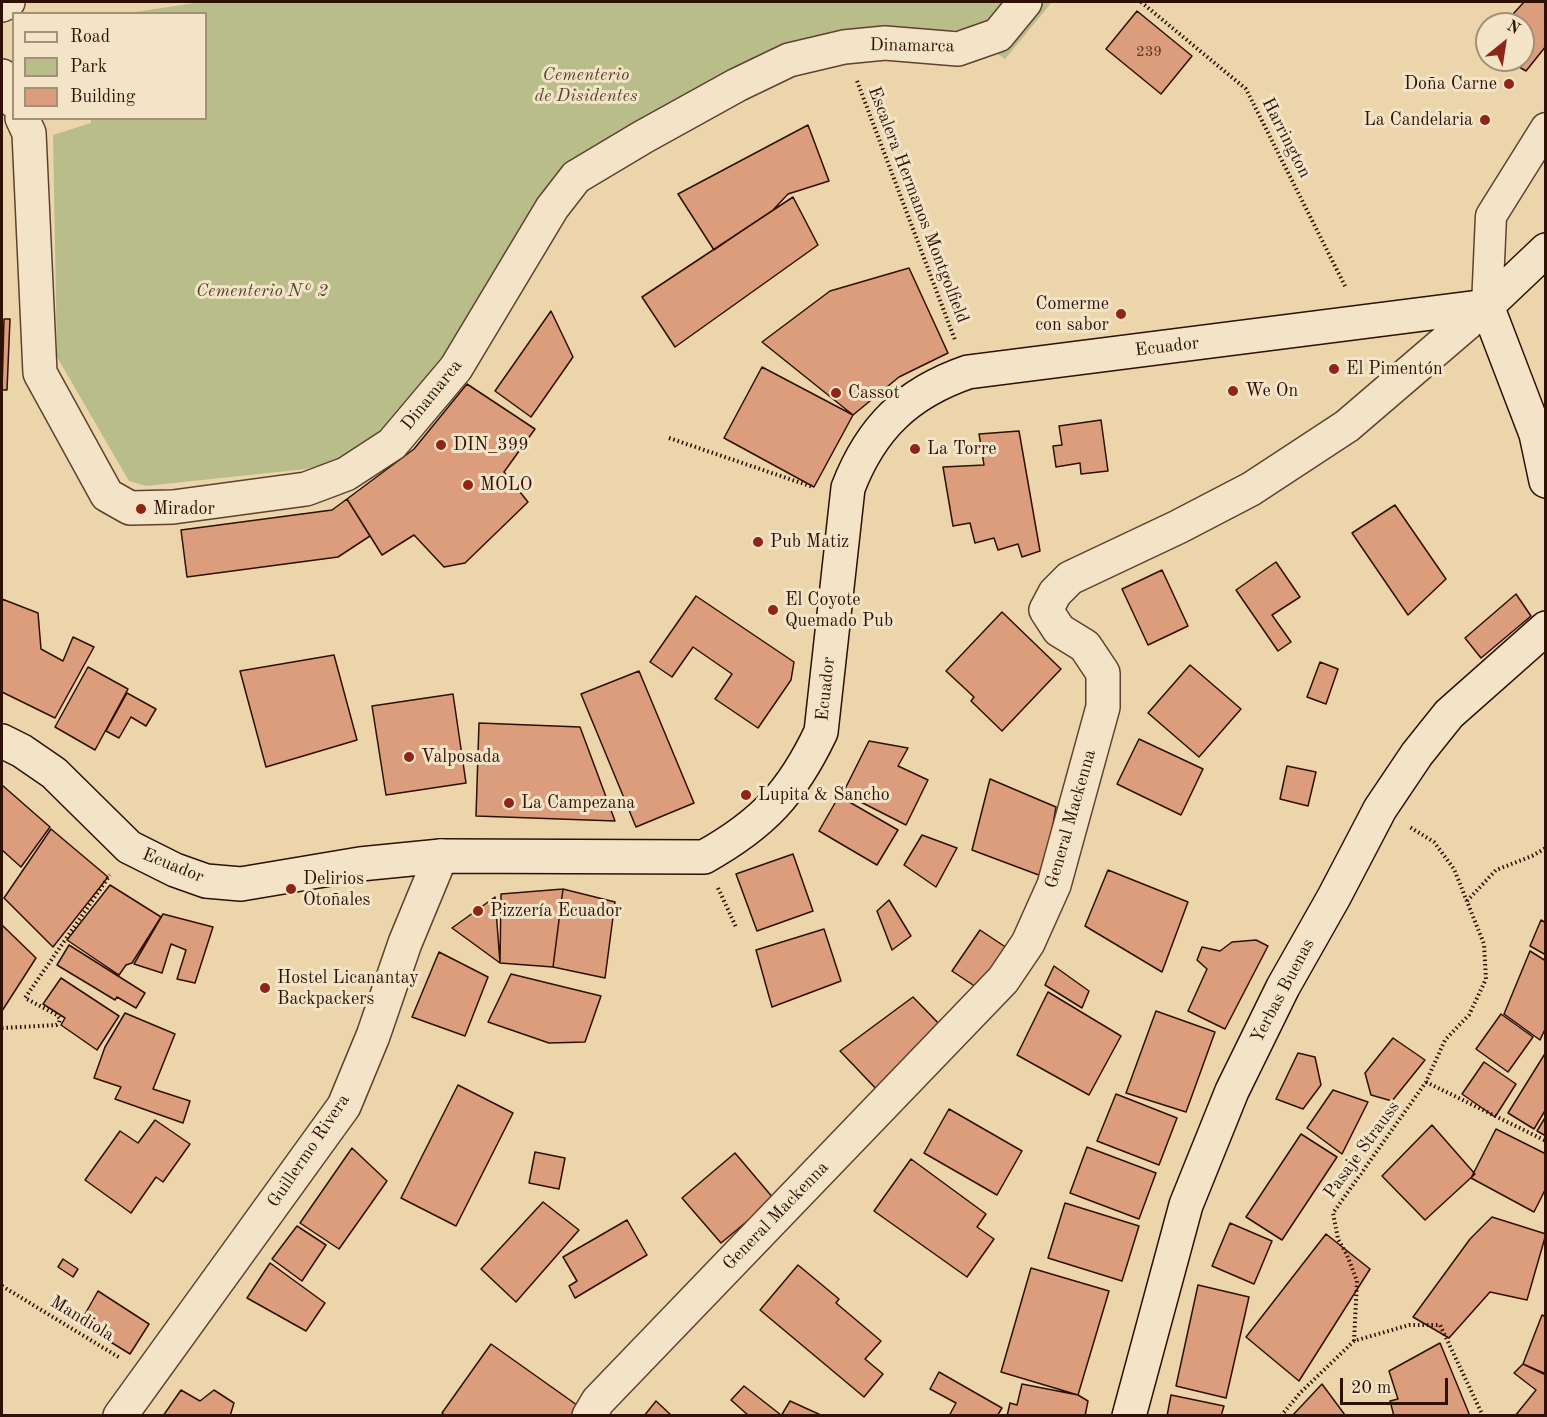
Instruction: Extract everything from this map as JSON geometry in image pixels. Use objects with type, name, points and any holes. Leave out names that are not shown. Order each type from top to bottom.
[{"type":"street","points":[[2,5],[8,2]]},
{"type":"street","name":"Dinamarca","points":[[23,120],[29,133],[40,373],[107,495],[130,508],[174,507],[306,489],[346,474],[392,444],[456,368],[552,208],[576,177],[643,137],[747,80],[789,60],[844,47],[885,43],[958,49],[998,35],[1025,2]]},
{"type":"street","points":[[2,76],[12,97]]},
{"type":"street","points":[[1545,128],[1491,216],[1487,306],[1536,434],[1545,481]]},
{"type":"street","points":[[1487,306],[1545,250]]},
{"type":"street","name":"Ecuador","points":[[2,741],[22,751],[54,773],[129,847],[175,870],[206,880],[241,885],[360,864],[441,856],[704,857],[731,842],[760,820],[779,800],[806,764],[821,732],[848,488],[856,466],[881,427],[919,394],[942,381],[968,372],[1487,306]]},
{"type":"street","name":"General Mackenna","points":[[589,1416],[598,1401],[996,988],[1028,943],[1054,885],[1102,707],[1103,673],[1085,646],[1059,630],[1046,610],[1054,593],[1071,578],[1251,489],[1337,432],[1487,306]]},
{"type":"street","name":"Yerbas Buenas","points":[[1129,1416],[1186,1205],[1207,1150],[1257,1036],[1380,809],[1417,754],[1449,714],[1545,628]]},
{"type":"street","name":"Guillermo Rivera","points":[[120,1416],[344,1106],[373,1036],[405,943],[441,856]]},
{"type":"path","name":"Harrington","points":[[1141,2],[1246,89],[1363,322]]},
{"type":"path","name":"Escalera Hermanos Montgolfield","points":[[844,47],[968,372]]},
{"type":"path","points":[[669,438],[814,487],[848,488]]},
{"type":"path","name":"Pasaje Strauss","points":[[1354,1341],[1357,1281],[1338,1239],[1333,1213],[1426,1082],[1445,1040],[1469,1015],[1486,979],[1484,944],[1454,869],[1434,842],[1380,809]]},
{"type":"path","points":[[2,1028],[59,1023],[60,1019],[57,1015],[25,998],[129,847]]},
{"type":"path","points":[[1467,901],[1496,870],[1532,856],[1545,848]]},
{"type":"path","points":[[704,857],[736,927]]},
{"type":"path","points":[[1426,1082],[1545,1141]]},
{"type":"path","name":"Mandiola","points":[[2,1286],[149,1375]]},
{"type":"path","points":[[1281,1416],[1300,1393],[1354,1341],[1409,1325],[1440,1325],[1483,1416]]},
{"type":"green space","name":"Cementerio N° 2","points":[[202,2],[1052,2],[1005,59],[962,29],[864,41],[794,68],[565,193],[384,434],[348,458],[306,469],[146,486],[129,481],[57,357],[53,135],[91,123],[91,120],[207,120],[207,12],[135,12]]},
{"type":"building","points":[[1524,2],[1546,2],[1546,46],[1535,60],[1535,12],[1515,12]]},
{"type":"building","points":[[1137,11],[1192,56],[1161,94],[1106,49]]},
{"type":"building","points":[[808,125],[829,181],[788,194],[773,210],[714,250],[678,194]]},
{"type":"building","points":[[793,197],[818,245],[675,347],[642,297]]},
{"type":"building","points":[[909,268],[948,353],[899,377],[853,415],[762,342],[830,291]]},
{"type":"building","points":[[551,311],[573,357],[531,417],[495,391]]},
{"type":"building","points":[[4,319],[10,319],[7,390],[2,390]]},
{"type":"building","points":[[762,367],[853,415],[814,487],[724,438]]},
{"type":"building","points":[[467,384],[535,429],[504,472],[528,502],[465,563],[444,567],[414,535],[382,555],[347,499],[414,449]]},
{"type":"building","points":[[1101,420],[1108,471],[1081,474],[1080,463],[1056,467],[1053,446],[1062,445],[1059,426]]},
{"type":"building","points":[[1019,431],[1040,551],[1022,557],[1018,544],[998,550],[994,538],[975,543],[970,523],[953,526],[943,467],[984,465],[979,434]]},
{"type":"building","points":[[347,499],[370,536],[338,557],[187,577],[181,530],[332,510]]},
{"type":"building","points":[[1395,505],[1446,579],[1408,615],[1352,533]]},
{"type":"building","points":[[1276,562],[1300,597],[1272,615],[1291,642],[1278,651],[1236,590]]},
{"type":"building","points":[[1162,570],[1188,626],[1148,645],[1122,589]]},
{"type":"building","points":[[1516,594],[1531,616],[1481,658],[1465,638]]},
{"type":"building","points":[[696,596],[794,662],[791,680],[758,728],[715,699],[732,674],[693,647],[672,677],[650,662]]},
{"type":"building","points":[[2,599],[38,613],[41,649],[63,661],[73,637],[94,647],[55,718],[2,692]]},
{"type":"building","points":[[1002,612],[1061,669],[1002,731],[971,701],[974,697],[946,671]]},
{"type":"building","points":[[334,655],[357,740],[266,767],[240,671]]},
{"type":"building","points":[[1320,662],[1338,669],[1326,704],[1307,697]]},
{"type":"building","points":[[1190,665],[1241,709],[1199,757],[1148,713]]},
{"type":"building","points":[[88,667],[128,689],[95,750],[55,727]]},
{"type":"building","points":[[639,671],[694,803],[636,827],[581,694]]},
{"type":"building","points":[[127,693],[156,709],[146,726],[131,717],[119,738],[106,731]]},
{"type":"building","points":[[453,694],[466,783],[386,795],[372,706]]},
{"type":"building","points":[[479,723],[580,727],[615,821],[476,816]]},
{"type":"building","points":[[1139,739],[1203,769],[1181,815],[1117,784]]},
{"type":"building","points":[[869,741],[908,748],[898,766],[928,780],[906,825],[843,793]]},
{"type":"building","points":[[1287,766],[1316,772],[1308,806],[1280,799]]},
{"type":"building","points":[[990,779],[1056,807],[1044,877],[972,850]]},
{"type":"building","points":[[2,785],[50,827],[21,867],[2,850]]},
{"type":"building","points":[[839,796],[898,830],[877,865],[819,831]]},
{"type":"building","points":[[51,829],[108,877],[53,947],[4,898]]},
{"type":"building","points":[[922,835],[957,848],[936,887],[904,865]]},
{"type":"building","points":[[793,854],[813,911],[757,931],[736,874]]},
{"type":"building","points":[[1108,870],[1188,902],[1162,972],[1085,926]]},
{"type":"building","points":[[110,885],[161,917],[132,963],[126,965],[119,975],[67,940]]},
{"type":"building","points":[[563,889],[615,902],[605,978],[553,967]]},
{"type":"building","points":[[563,889],[553,967],[500,963],[501,894]]},
{"type":"building","points":[[495,897],[500,963],[452,928]]},
{"type":"building","points":[[889,900],[911,936],[892,950],[877,911]]},
{"type":"building","points":[[163,914],[213,927],[195,983],[177,979],[186,950],[171,944],[162,973],[134,964]]},
{"type":"building","points":[[1541,920],[1546,923],[1546,955],[1530,946]]},
{"type":"building","points":[[2,925],[36,958],[2,1011]]},
{"type":"building","points":[[824,929],[841,981],[772,1007],[756,950]]},
{"type":"building","points":[[980,930],[1010,950],[982,991],[952,971]]},
{"type":"building","points":[[1256,940],[1268,946],[1225,1029],[1188,1011],[1207,969],[1197,960],[1202,947],[1220,951],[1232,942]]},
{"type":"building","points":[[69,945],[145,993],[136,1008],[117,997],[115,1000],[57,965]]},
{"type":"building","points":[[1530,951],[1546,961],[1546,1027],[1540,1040],[1504,1014]]},
{"type":"building","points":[[439,952],[488,977],[465,1036],[412,1017]]},
{"type":"building","points":[[1054,966],[1089,991],[1082,1008],[1045,985]]},
{"type":"building","points":[[511,974],[601,996],[585,1042],[549,1043],[488,1022]]},
{"type":"building","points":[[61,978],[119,1016],[97,1050],[61,1025],[65,1018],[43,1004]]},
{"type":"building","points":[[1048,992],[1121,1036],[1089,1095],[1017,1055]]},
{"type":"building","points":[[913,997],[946,1031],[882,1095],[840,1051]]},
{"type":"building","points":[[1156,1011],[1215,1032],[1186,1112],[1126,1093]]},
{"type":"building","points":[[125,1013],[175,1034],[153,1089],[190,1101],[183,1123],[115,1099],[121,1087],[94,1078],[105,1047]]},
{"type":"building","points":[[1501,1014],[1533,1037],[1508,1072],[1476,1049]]},
{"type":"building","points":[[1393,1038],[1425,1060],[1392,1101],[1371,1095],[1365,1073]]},
{"type":"building","points":[[1546,1052],[1546,1109],[1534,1129],[1508,1113]]},
{"type":"building","points":[[1298,1053],[1315,1057],[1321,1085],[1303,1109],[1276,1099]]},
{"type":"building","points":[[1484,1062],[1516,1084],[1495,1117],[1462,1094]]},
{"type":"building","points":[[458,1085],[513,1113],[456,1226],[401,1198]]},
{"type":"building","points":[[1333,1090],[1368,1102],[1342,1154],[1307,1128]]},
{"type":"building","points":[[1116,1094],[1177,1118],[1159,1165],[1097,1141]]},
{"type":"building","points":[[949,1109],[1022,1151],[997,1195],[924,1153]]},
{"type":"building","points":[[1546,1116],[1546,1136],[1537,1131]]},
{"type":"building","points":[[155,1120],[190,1144],[163,1182],[156,1177],[131,1213],[85,1180],[120,1131],[138,1143]]},
{"type":"building","points":[[1432,1125],[1475,1174],[1425,1220],[1382,1176]]},
{"type":"building","points":[[1496,1129],[1546,1154],[1546,1188],[1534,1212],[1471,1178]]},
{"type":"building","points":[[1301,1134],[1337,1157],[1282,1240],[1246,1217]]},
{"type":"building","points":[[1087,1147],[1156,1173],[1139,1219],[1070,1193]]},
{"type":"building","points":[[352,1148],[387,1181],[339,1249],[300,1223]]},
{"type":"building","points":[[535,1152],[565,1158],[559,1189],[529,1183]]},
{"type":"building","points":[[735,1153],[774,1199],[721,1243],[682,1198]]},
{"type":"building","points":[[911,1159],[986,1214],[977,1227],[994,1239],[967,1277],[874,1211]]},
{"type":"building","points":[[543,1202],[579,1230],[516,1302],[481,1269]]},
{"type":"building","points":[[1065,1203],[1139,1226],[1122,1281],[1048,1258]]},
{"type":"building","points":[[1492,1217],[1546,1234],[1527,1300],[1490,1292],[1449,1338],[1413,1317],[1470,1239]]},
{"type":"building","points":[[627,1220],[647,1255],[575,1298],[569,1286],[577,1281],[563,1257]]},
{"type":"building","points":[[1230,1223],[1272,1241],[1254,1284],[1212,1266]]},
{"type":"building","points":[[297,1226],[326,1245],[302,1281],[272,1259]]},
{"type":"building","points":[[1326,1234],[1370,1269],[1299,1381],[1246,1337]]},
{"type":"building","points":[[63,1259],[78,1269],[73,1277],[58,1267]]},
{"type":"building","points":[[270,1263],[325,1303],[306,1331],[247,1298]]},
{"type":"building","points":[[798,1265],[839,1299],[836,1303],[881,1341],[865,1359],[883,1374],[864,1397],[760,1310]]},
{"type":"building","points":[[1031,1268],[1109,1291],[1078,1395],[1001,1372]]},
{"type":"building","points":[[1198,1285],[1249,1297],[1226,1398],[1176,1386]]},
{"type":"building","points":[[98,1291],[149,1324],[130,1354],[80,1323]]},
{"type":"building","points":[[1542,1315],[1546,1317],[1546,1374],[1523,1364]]},
{"type":"building","points":[[1440,1343],[1470,1416],[1394,1416],[1390,1401],[1398,1399],[1389,1371]]},
{"type":"building","points":[[491,1344],[584,1410],[580,1416],[446,1416],[442,1413]]},
{"type":"building","points":[[1523,1364],[1546,1375],[1546,1416],[1515,1416],[1536,1390],[1514,1373]]},
{"type":"building","points":[[939,1372],[1002,1408],[997,1416],[949,1416],[956,1403],[930,1389]]},
{"type":"building","points":[[1022,1384],[1078,1395],[1088,1401],[1085,1416],[1007,1416],[1010,1403],[1017,1405]]},
{"type":"building","points":[[1322,1384],[1345,1415],[1292,1416]]},
{"type":"building","points":[[744,1386],[781,1415],[749,1416],[731,1400]]},
{"type":"building","points":[[181,1390],[200,1401],[214,1390],[234,1403],[230,1416],[163,1416]]},
{"type":"building","points":[[1171,1395],[1224,1406],[1221,1416],[1167,1416]]},
{"type":"building","points":[[656,1401],[672,1416],[644,1416]]},
{"type":"building","points":[[790,1401],[823,1416],[781,1416]]},
{"type":"place","name":"Doña Carne","points":[[1509,84]]},
{"type":"place","name":"La Candelaria","points":[[1485,120]]},
{"type":"place","name":"Comerme con sabor","points":[[1121,314]]},
{"type":"place","name":"El Pimentón","points":[[1334,369]]},
{"type":"place","name":"We On","points":[[1233,391]]},
{"type":"place","name":"Cassot","points":[[836,393]]},
{"type":"place","name":"DIN_399","points":[[441,445]]},
{"type":"place","name":"La Torre","points":[[915,449]]},
{"type":"place","name":"MOLO","points":[[468,485]]},
{"type":"place","name":"Mirador","points":[[141,509]]},
{"type":"place","name":"Pub Matiz","points":[[758,542]]},
{"type":"place","name":"El Coyote Quemado Pub","points":[[773,610]]},
{"type":"place","name":"Valposada","points":[[409,757]]},
{"type":"place","name":"Lupita & Sancho","points":[[746,795]]},
{"type":"place","name":"La Campezana","points":[[509,803]]},
{"type":"place","name":"Delirios Otoñales","points":[[291,889]]},
{"type":"place","name":"Pizzería Ecuador","points":[[478,911]]},
{"type":"place","name":"Hostel Licanantay Backpackers","points":[[265,988]]},
{"type":"park label","name":"Cementerio de Disidentes","points":[[586,85]]}]
